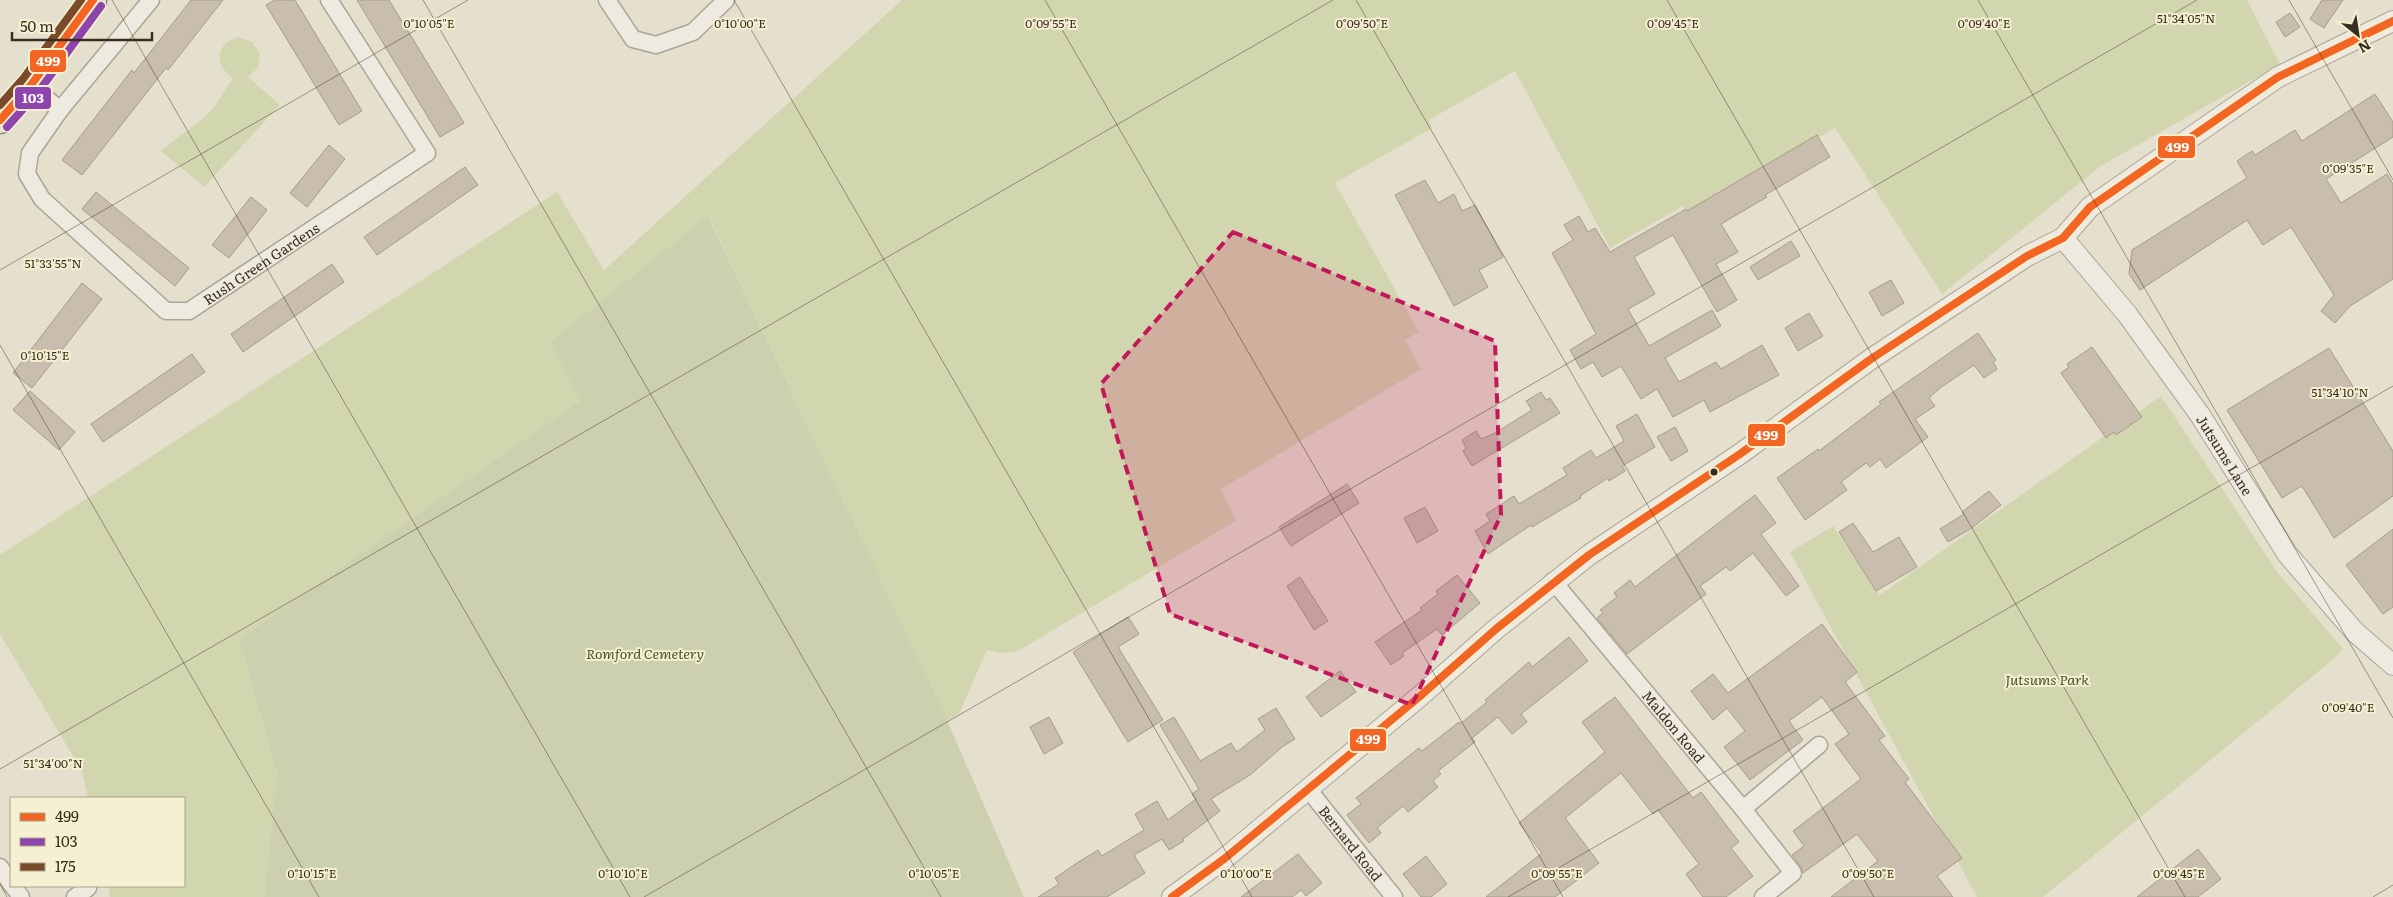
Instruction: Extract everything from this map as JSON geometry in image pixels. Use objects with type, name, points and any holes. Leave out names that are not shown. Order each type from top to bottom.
[{"type":"main road","points":[[0,120],[31,85],[94,0]]},
{"type":"street","name":"Rush Green Gardens","points":[[151,0],[60,110],[30,153],[27,174],[42,199],[166,311],[189,311],[427,153],[329,0]]},
{"type":"street","points":[[608,0],[633,39],[656,45],[693,32],[726,0]]},
{"type":"street","points":[[1172,897],[1224,859],[1553,581],[1740,454],[1871,360],[2027,256],[2063,238],[2090,207],[2278,77],[2393,21]]},
{"type":"street","points":[[31,85],[60,110]]},
{"type":"street","name":"Jutsums Lane","points":[[2063,238],[2126,314],[2200,415],[2288,555],[2355,632],[2393,665]]},
{"type":"street","name":"Maldon Road","points":[[1553,581],[1743,809],[1793,873],[1763,897]]},
{"type":"street","points":[[1743,809],[1819,745]]},
{"type":"street","name":"Bernard Road","points":[[1308,789],[1394,897]]},
{"type":"street","points":[[0,868],[10,882]]},
{"type":"highlighted area","points":[[1233,232],[1495,341],[1501,515],[1412,705],[1170,614],[1101,384]]},
{"type":"green space","points":[[902,0],[2247,0],[2280,64],[2101,166],[1942,294],[1835,128],[1688,211],[1683,206],[1610,248],[1515,71],[1429,120],[1432,128],[1335,183],[1419,332],[1405,340],[1421,369],[1221,489],[1236,521],[1018,651],[1002,653],[987,650],[959,714],[947,721],[709,217],[581,401],[239,639],[277,774],[264,897],[110,897],[108,887],[185,887],[185,797],[88,797],[82,771],[0,634],[0,555],[557,192],[604,270]]},
{"type":"green space","points":[[239,37],[252,42],[260,54],[258,68],[248,77],[280,105],[204,187],[161,151],[201,120],[216,104],[233,78],[227,73],[220,61],[222,49],[225,44]]},
{"type":"green space","name":"Romford Cemetery","points":[[708,216],[943,711],[1024,897],[264,897],[277,774],[239,639],[580,401],[550,342]]},
{"type":"green space","name":"Jutsums Park","points":[[2161,396],[2278,573],[2343,649],[2335,658],[2043,897],[1977,897],[1790,552],[1833,526],[1880,595]]},
{"type":"building","points":[[191,0],[223,0],[168,70],[166,68],[82,175],[62,160],[132,70],[134,73]]},
{"type":"building","points":[[275,0],[295,0],[362,111],[339,125],[266,5]]},
{"type":"building","points":[[357,0],[389,0],[464,123],[440,137]]},
{"type":"building","points":[[2322,0],[2343,0],[2324,28],[2310,19]]},
{"type":"building","points":[[2290,13],[2300,27],[2285,37],[2276,22]]},
{"type":"building","points":[[2375,94],[2393,122],[2393,137],[2326,179],[2341,203],[2387,174],[2393,184],[2393,279],[2350,306],[2335,323],[2321,311],[2334,295],[2291,227],[2263,245],[2247,220],[2140,290],[2129,274],[2132,250],[2247,178],[2237,161],[2252,151],[2255,155],[2295,130],[2302,141]]},
{"type":"building","points":[[1817,135],[1830,157],[1765,195],[1767,197],[1721,224],[1738,252],[1716,264],[1737,300],[1717,312],[1673,235],[1634,257],[1655,294],[1628,309],[1649,346],[1712,310],[1721,326],[1665,358],[1679,382],[1716,362],[1721,369],[1762,345],[1779,375],[1710,412],[1704,400],[1673,417],[1657,389],[1641,399],[1621,366],[1602,377],[1593,362],[1581,369],[1570,350],[1596,334],[1552,253],[1573,240],[1564,225],[1579,216],[1588,232],[1595,228],[1610,252],[1686,209],[1687,211]]},
{"type":"building","points":[[329,145],[345,159],[307,207],[290,193]]},
{"type":"building","points":[[465,167],[478,185],[377,255],[364,237]]},
{"type":"building","points":[[1425,180],[1438,203],[1454,194],[1462,211],[1475,205],[1503,257],[1479,270],[1488,287],[1454,306],[1395,195]]},
{"type":"building","points":[[96,192],[189,268],[175,286],[82,209]]},
{"type":"building","points":[[251,197],[267,210],[229,258],[212,245]]},
{"type":"building","points":[[1791,241],[1800,256],[1758,280],[1750,267]]},
{"type":"building","points":[[332,264],[344,282],[243,352],[231,334]]},
{"type":"building","points":[[1891,280],[1904,303],[1882,316],[1869,292]]},
{"type":"building","points":[[82,283],[102,299],[32,388],[13,373]]},
{"type":"building","points":[[1809,313],[1823,336],[1798,351],[1785,328]]},
{"type":"building","points":[[1978,333],[1996,360],[1993,362],[1997,369],[1984,378],[1974,365],[1940,388],[1929,398],[1935,406],[1915,419],[1928,437],[1886,468],[1880,459],[1870,467],[1866,463],[1841,482],[1847,490],[1805,520],[1777,478],[1818,449],[1819,451],[1881,404],[1879,402]]},
{"type":"building","points":[[2092,347],[2142,417],[2116,435],[2114,432],[2106,438],[2061,373],[2069,367],[2067,364]]},
{"type":"building","points":[[2329,348],[2393,451],[2393,496],[2334,538],[2302,486],[2282,498],[2227,410]]},
{"type":"building","points":[[192,354],[205,372],[103,442],[91,424]]},
{"type":"building","points":[[30,391],[75,432],[59,450],[13,410]]},
{"type":"building","points":[[1541,392],[1546,400],[1550,398],[1560,413],[1472,466],[1463,451],[1466,448],[1462,440],[1476,431],[1481,439],[1495,433],[1532,410],[1526,401]]},
{"type":"building","points":[[1637,414],[1655,447],[1622,466],[1625,471],[1609,481],[1608,478],[1580,496],[1581,498],[1532,527],[1531,525],[1488,554],[1475,531],[1490,521],[1486,514],[1514,496],[1519,504],[1567,475],[1563,468],[1591,450],[1596,458],[1624,441],[1616,426]]},
{"type":"building","points":[[1675,427],[1688,451],[1671,461],[1657,437]]},
{"type":"building","points":[[1347,484],[1359,503],[1291,546],[1279,527]]},
{"type":"building","points":[[1989,491],[2001,505],[1972,528],[1948,542],[1940,529],[1964,514],[1962,512]]},
{"type":"building","points":[[1755,495],[1776,523],[1761,534],[1799,586],[1786,596],[1753,553],[1730,571],[1726,567],[1700,586],[1706,594],[1627,654],[1597,618],[1603,613],[1600,610],[1617,597],[1614,593],[1630,580],[1635,587]]},
{"type":"building","points":[[1425,507],[1438,531],[1417,543],[1404,518]]},
{"type":"building","points":[[1853,523],[1873,552],[1899,537],[1917,567],[1876,591],[1839,532]]},
{"type":"building","points":[[2393,529],[2393,607],[2383,614],[2346,565]]},
{"type":"building","points":[[1457,575],[1480,603],[1442,635],[1437,629],[1402,653],[1404,656],[1391,665],[1375,642],[1422,610],[1420,608],[1438,594],[1436,591]]},
{"type":"building","points":[[1300,577],[1328,621],[1314,630],[1287,586]]},
{"type":"building","points":[[1128,617],[1139,634],[1118,647],[1163,720],[1128,742],[1073,652]]},
{"type":"building","points":[[1822,624],[1857,672],[1845,682],[1885,736],[1879,740],[1909,779],[1905,782],[1962,858],[1937,876],[1953,897],[1831,897],[1878,861],[1857,834],[1803,873],[1792,855],[1804,846],[1793,831],[1861,779],[1835,744],[1849,734],[1822,697],[1789,721],[1803,740],[1750,780],[1724,747],[1745,731],[1727,708],[1713,720],[1691,691],[1713,674],[1728,693]]},
{"type":"building","points":[[1569,637],[1588,661],[1521,714],[1527,722],[1512,734],[1498,717],[1472,738],[1475,742],[1438,771],[1441,774],[1433,781],[1438,787],[1408,812],[1403,806],[1377,828],[1381,833],[1369,843],[1347,815],[1361,804],[1356,798],[1419,748],[1422,751],[1459,722],[1460,724],[1487,702],[1485,700],[1529,662],[1532,667]]},
{"type":"building","points":[[1340,671],[1356,692],[1321,717],[1306,697]]},
{"type":"building","points":[[1615,697],[1693,798],[1701,792],[1739,842],[1731,848],[1753,876],[1726,897],[1703,897],[1686,874],[1699,864],[1658,810],[1653,814],[1621,773],[1565,818],[1599,863],[1555,897],[1486,897],[1542,853],[1519,823],[1605,752],[1582,722]]},
{"type":"building","points":[[1276,708],[1295,739],[1282,747],[1250,775],[1211,799],[1220,811],[1183,839],[1184,841],[1169,850],[1162,839],[1134,855],[1145,873],[1107,897],[1038,897],[1059,884],[1055,878],[1077,863],[1098,850],[1102,856],[1144,830],[1135,814],[1157,801],[1168,820],[1196,799],[1192,794],[1199,789],[1160,725],[1174,717],[1200,761],[1231,743],[1237,752],[1265,730],[1258,719]]},
{"type":"building","points":[[1049,717],[1063,743],[1044,754],[1030,727]]},
{"type":"building","points":[[2198,849],[2221,879],[2198,897],[2137,897]]},
{"type":"building","points":[[1298,854],[1322,883],[1306,896],[1301,890],[1292,897],[1241,897]]},
{"type":"building","points":[[1426,856],[1447,884],[1431,897],[1421,897],[1403,874]]},
{"type":"transit line","name":"175","points":[[0,105],[23,79],[81,0]]},
{"type":"transit line","name":"499","points":[[0,120],[31,85],[93,0]]},
{"type":"transit line","name":"103","points":[[7,127],[39,91],[101,6]]},
{"type":"transit line","name":"499","points":[[1172,897],[1224,859],[1419,697],[1496,629],[1589,555],[1740,454],[1871,359],[2027,256],[2063,238],[2090,207],[2278,77],[2393,21]]}]
